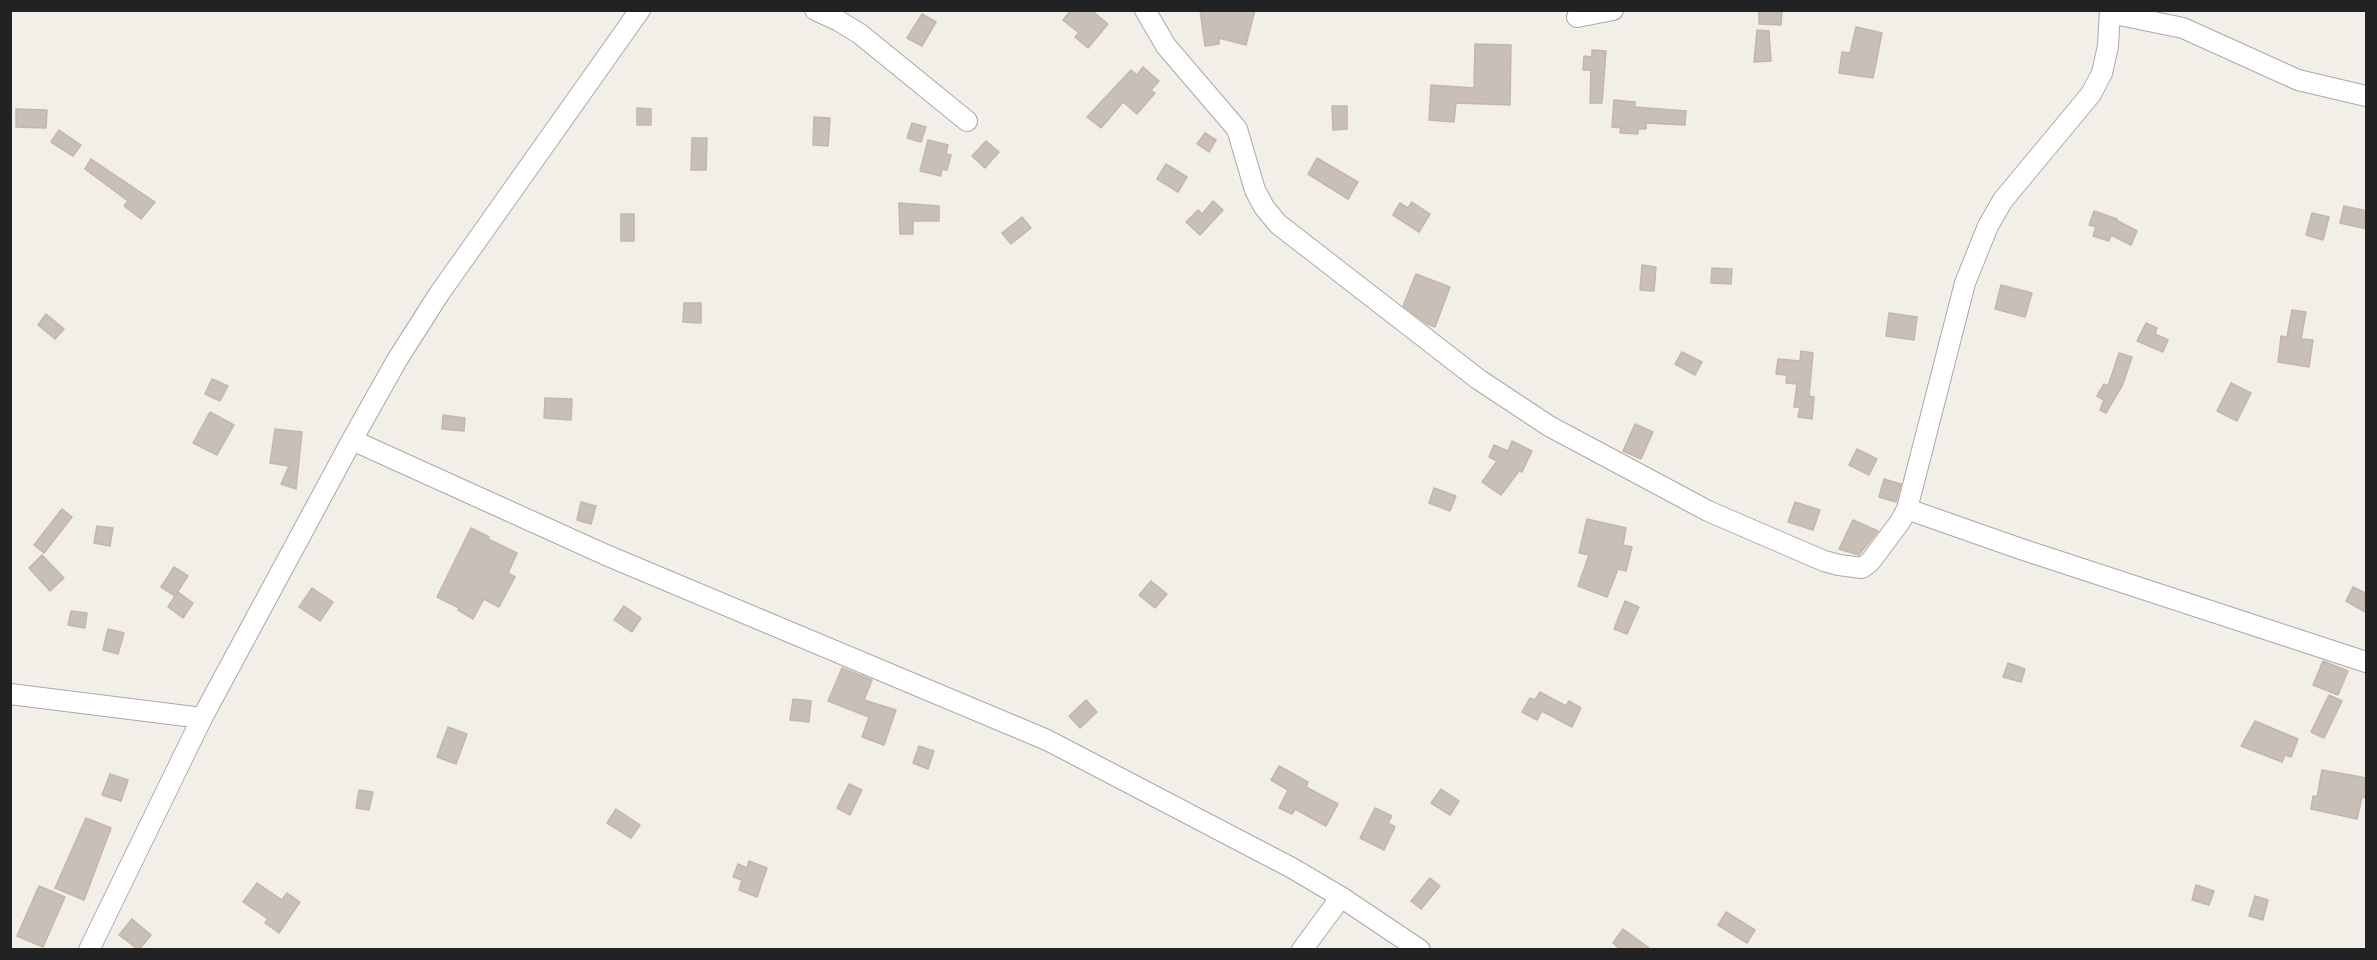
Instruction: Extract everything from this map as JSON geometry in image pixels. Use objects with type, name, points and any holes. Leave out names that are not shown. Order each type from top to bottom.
[{"type":"street","points":[[89,950],[202,718],[397,360],[439,294],[640,10]]},
{"type":"street","points":[[815,10],[860,34],[967,121]]},
{"type":"street","points":[[1145,10],[1166,46],[1238,129],[1255,190],[1264,207],[1278,224],[1478,379],[1549,426],[1708,511],[1839,566],[1862,568],[1870,562],[1907,509],[1965,283],[1988,226],[2003,200],[2091,94],[2102,73],[2108,46],[2110,12],[2183,28],[2298,80],[2367,96]]},
{"type":"street","points":[[1577,17],[1613,10]]},
{"type":"street","points":[[352,440],[606,555],[1047,740],[1292,868],[1341,897],[1420,950]]},
{"type":"street","points":[[1907,509],[2310,646],[2367,662]]},
{"type":"street","points":[[10,694],[202,718]]},
{"type":"street","points":[[1302,950],[1341,897]]},
{"type":"building","points":[[1071,10],[1091,10],[1108,24],[1088,48],[1075,37],[1079,33],[1063,20]]},
{"type":"building","points":[[1200,10],[1255,10],[1246,45],[1219,38],[1219,44],[1205,46]]},
{"type":"building","points":[[1759,10],[1782,10],[1781,25],[1759,24]]},
{"type":"building","points":[[922,14],[936,22],[922,46],[907,38]]},
{"type":"building","points":[[1856,27],[1882,33],[1873,78],[1839,73],[1842,52],[1850,53]]},
{"type":"building","points":[[1757,30],[1769,31],[1771,61],[1754,62]]},
{"type":"building","points":[[1475,44],[1511,45],[1510,105],[1456,103],[1454,122],[1429,120],[1431,85],[1474,88]]},
{"type":"building","points":[[1592,50],[1606,51],[1602,103],[1590,103],[1591,70],[1583,70],[1584,56],[1592,57]]},
{"type":"building","points":[[1143,67],[1159,81],[1151,90],[1155,93],[1137,114],[1123,102],[1101,128],[1087,117],[1131,70],[1137,75]]},
{"type":"building","points":[[1614,100],[1635,102],[1635,107],[1686,111],[1685,125],[1646,123],[1646,129],[1638,129],[1638,134],[1620,133],[1621,128],[1612,127]]},
{"type":"building","points":[[1332,106],[1347,106],[1347,129],[1333,130]]},
{"type":"building","points":[[637,108],[651,109],[651,125],[637,125]]},
{"type":"building","points":[[16,109],[47,110],[46,128],[16,127]]},
{"type":"building","points":[[814,117],[830,118],[828,146],[813,145]]},
{"type":"building","points":[[912,123],[926,127],[921,142],[907,138]]},
{"type":"building","points":[[59,130],[81,145],[73,156],[51,142]]},
{"type":"building","points":[[1205,133],[1216,140],[1209,152],[1197,144]]},
{"type":"building","points":[[692,138],[707,138],[706,170],[691,170]]},
{"type":"building","points":[[928,140],[948,145],[946,154],[951,155],[947,170],[942,169],[941,176],[920,171]]},
{"type":"building","points":[[986,141],[999,152],[985,168],[972,156]]},
{"type":"building","points":[[1317,158],[1358,182],[1348,199],[1308,174]]},
{"type":"building","points":[[91,159],[155,202],[141,219],[124,206],[128,201],[85,169]]},
{"type":"building","points":[[1166,164],[1187,177],[1178,192],[1157,179]]},
{"type":"building","points":[[1213,201],[1223,210],[1200,235],[1186,222],[1198,210],[1202,214]]},
{"type":"building","points":[[1412,202],[1430,214],[1419,232],[1393,215],[1400,203],[1408,208]]},
{"type":"building","points":[[899,203],[939,206],[939,221],[913,221],[913,234],[900,234]]},
{"type":"building","points":[[2344,206],[2367,211],[2367,229],[2340,223]]},
{"type":"building","points":[[2094,211],[2117,219],[2137,231],[2131,245],[2111,235],[2109,241],[2093,236],[2096,227],[2089,225]]},
{"type":"building","points":[[2312,213],[2329,217],[2323,240],[2306,235]]},
{"type":"building","points":[[621,214],[634,214],[634,241],[621,241]]},
{"type":"building","points":[[1022,217],[1031,228],[1011,244],[1002,233]]},
{"type":"building","points":[[1642,265],[1656,267],[1654,291],[1640,290]]},
{"type":"building","points":[[1712,268],[1732,269],[1731,284],[1711,283]]},
{"type":"building","points":[[1416,274],[1450,287],[1435,327],[1427,324],[1403,306]]},
{"type":"building","points":[[2001,285],[2032,293],[2025,317],[1995,309]]},
{"type":"building","points":[[684,303],[701,303],[701,323],[683,322]]},
{"type":"building","points":[[2292,310],[2306,312],[2301,339],[2313,340],[2309,367],[2278,362],[2281,336],[2287,337]]},
{"type":"building","points":[[1889,313],[1917,317],[1914,340],[1886,336]]},
{"type":"building","points":[[46,314],[64,329],[55,339],[38,325]]},
{"type":"building","points":[[2146,323],[2157,328],[2155,334],[2168,340],[2163,352],[2137,341]]},
{"type":"building","points":[[1801,351],[1813,353],[1809,396],[1814,397],[1812,419],[1798,417],[1800,407],[1794,407],[1797,384],[1786,383],[1787,375],[1776,374],[1778,359],[1800,361]]},
{"type":"building","points":[[1682,352],[1702,362],[1695,375],[1675,364]]},
{"type":"building","points":[[2119,353],[2132,357],[2123,384],[2106,413],[2100,410],[2104,400],[2097,396],[2104,384],[2108,386]]},
{"type":"building","points":[[212,379],[228,386],[220,401],[205,394]]},
{"type":"building","points":[[2231,383],[2251,393],[2237,421],[2217,411]]},
{"type":"building","points":[[545,398],[572,399],[571,420],[544,418]]},
{"type":"building","points":[[210,412],[234,425],[217,455],[193,443]]},
{"type":"building","points":[[443,415],[465,418],[464,431],[442,429]]},
{"type":"building","points":[[1635,424],[1653,432],[1641,459],[1623,451]]},
{"type":"building","points":[[275,429],[302,432],[296,489],[281,484],[289,466],[270,463]]},
{"type":"building","points":[[1512,441],[1532,451],[1522,472],[1519,471],[1501,495],[1482,482],[1497,461],[1489,457],[1494,445],[1508,451]]},
{"type":"building","points":[[1857,449],[1877,459],[1869,475],[1849,465]]},
{"type":"building","points":[[1884,479],[1901,484],[1896,502],[1879,497]]},
{"type":"building","points":[[1434,488],[1456,496],[1450,511],[1429,503]]},
{"type":"building","points":[[581,502],[596,506],[591,524],[577,520]]},
{"type":"building","points":[[1795,502],[1820,510],[1813,530],[1788,522]]},
{"type":"building","points":[[62,509],[72,517],[44,553],[34,545]]},
{"type":"building","points":[[1587,519],[1626,528],[1623,545],[1632,547],[1626,571],[1618,569],[1607,597],[1578,586],[1589,555],[1579,553]]},
{"type":"building","points":[[1853,520],[1878,531],[1859,555],[1839,549]]},
{"type":"building","points":[[97,526],[113,528],[110,546],[94,543]]},
{"type":"building","points":[[471,528],[517,553],[508,573],[515,577],[499,607],[484,599],[473,619],[458,610],[459,608],[437,597]]},
{"type":"building","points":[[42,555],[64,578],[50,591],[29,568]]},
{"type":"building","points":[[174,567],[188,576],[176,594],[178,592],[193,603],[183,618],[168,607],[175,596],[161,587]]},
{"type":"building","points":[[1151,581],[1167,594],[1155,608],[1139,595]]},
{"type":"building","points":[[2353,587],[2367,594],[2367,613],[2346,601]]},
{"type":"building","points":[[312,588],[333,602],[320,621],[299,607]]},
{"type":"building","points":[[1625,601],[1639,607],[1627,634],[1614,629]]},
{"type":"building","points":[[624,606],[641,618],[632,632],[614,620]]},
{"type":"building","points":[[71,611],[87,613],[85,628],[68,625]]},
{"type":"building","points":[[108,629],[124,633],[118,654],[103,650]]},
{"type":"building","points":[[2323,661],[2348,671],[2338,695],[2313,685]]},
{"type":"building","points":[[2008,663],[2025,669],[2021,682],[2003,677]]},
{"type":"building","points":[[842,668],[872,680],[864,700],[896,710],[884,745],[862,737],[869,717],[828,701]]},
{"type":"building","points":[[1540,692],[1566,706],[1569,701],[1581,708],[1572,727],[1542,711],[1537,720],[1522,712],[1530,698],[1535,700]]},
{"type":"building","points":[[2329,695],[2342,701],[2324,738],[2311,732]]},
{"type":"building","points":[[793,699],[811,701],[809,722],[790,720]]},
{"type":"building","points":[[1086,700],[1097,712],[1080,728],[1069,716]]},
{"type":"building","points":[[2255,721],[2298,739],[2291,757],[2285,755],[2282,762],[2241,746]]},
{"type":"building","points":[[448,727],[467,734],[456,764],[437,757]]},
{"type":"building","points":[[919,746],[934,751],[928,769],[913,763]]},
{"type":"building","points":[[1279,766],[1308,782],[1306,787],[1338,804],[1326,826],[1295,809],[1292,814],[1279,808],[1288,790],[1271,780]]},
{"type":"building","points":[[2322,770],[2367,778],[2367,798],[2362,797],[2357,819],[2311,809],[2313,796],[2317,797]]},
{"type":"building","points":[[110,774],[128,780],[121,801],[102,795]]},
{"type":"building","points":[[849,784],[862,790],[850,815],[837,808]]},
{"type":"building","points":[[1441,789],[1459,801],[1450,815],[1431,803]]},
{"type":"building","points":[[359,790],[373,792],[369,810],[356,808]]},
{"type":"building","points":[[1375,808],[1392,816],[1388,823],[1395,827],[1384,850],[1360,838]]},
{"type":"building","points":[[616,809],[640,825],[631,838],[607,823]]},
{"type":"building","points":[[86,818],[111,828],[84,900],[55,888]]},
{"type":"building","points":[[749,861],[767,868],[757,897],[739,890],[742,880],[733,877],[738,864],[747,868]]},
{"type":"building","points":[[1430,878],[1440,886],[1421,909],[1411,901]]},
{"type":"building","points":[[257,883],[282,900],[287,893],[300,902],[279,933],[265,923],[268,919],[243,902]]},
{"type":"building","points":[[2196,885],[2214,891],[2209,905],[2192,900]]},
{"type":"building","points":[[39,886],[65,897],[43,947],[17,936]]},
{"type":"building","points":[[2255,896],[2268,900],[2263,920],[2249,916]]},
{"type":"building","points":[[1726,912],[1755,930],[1747,943],[1718,925]]},
{"type":"building","points":[[132,919],[151,935],[139,950],[119,935]]},
{"type":"building","points":[[1623,929],[1652,950],[1621,950],[1613,943]]}]
